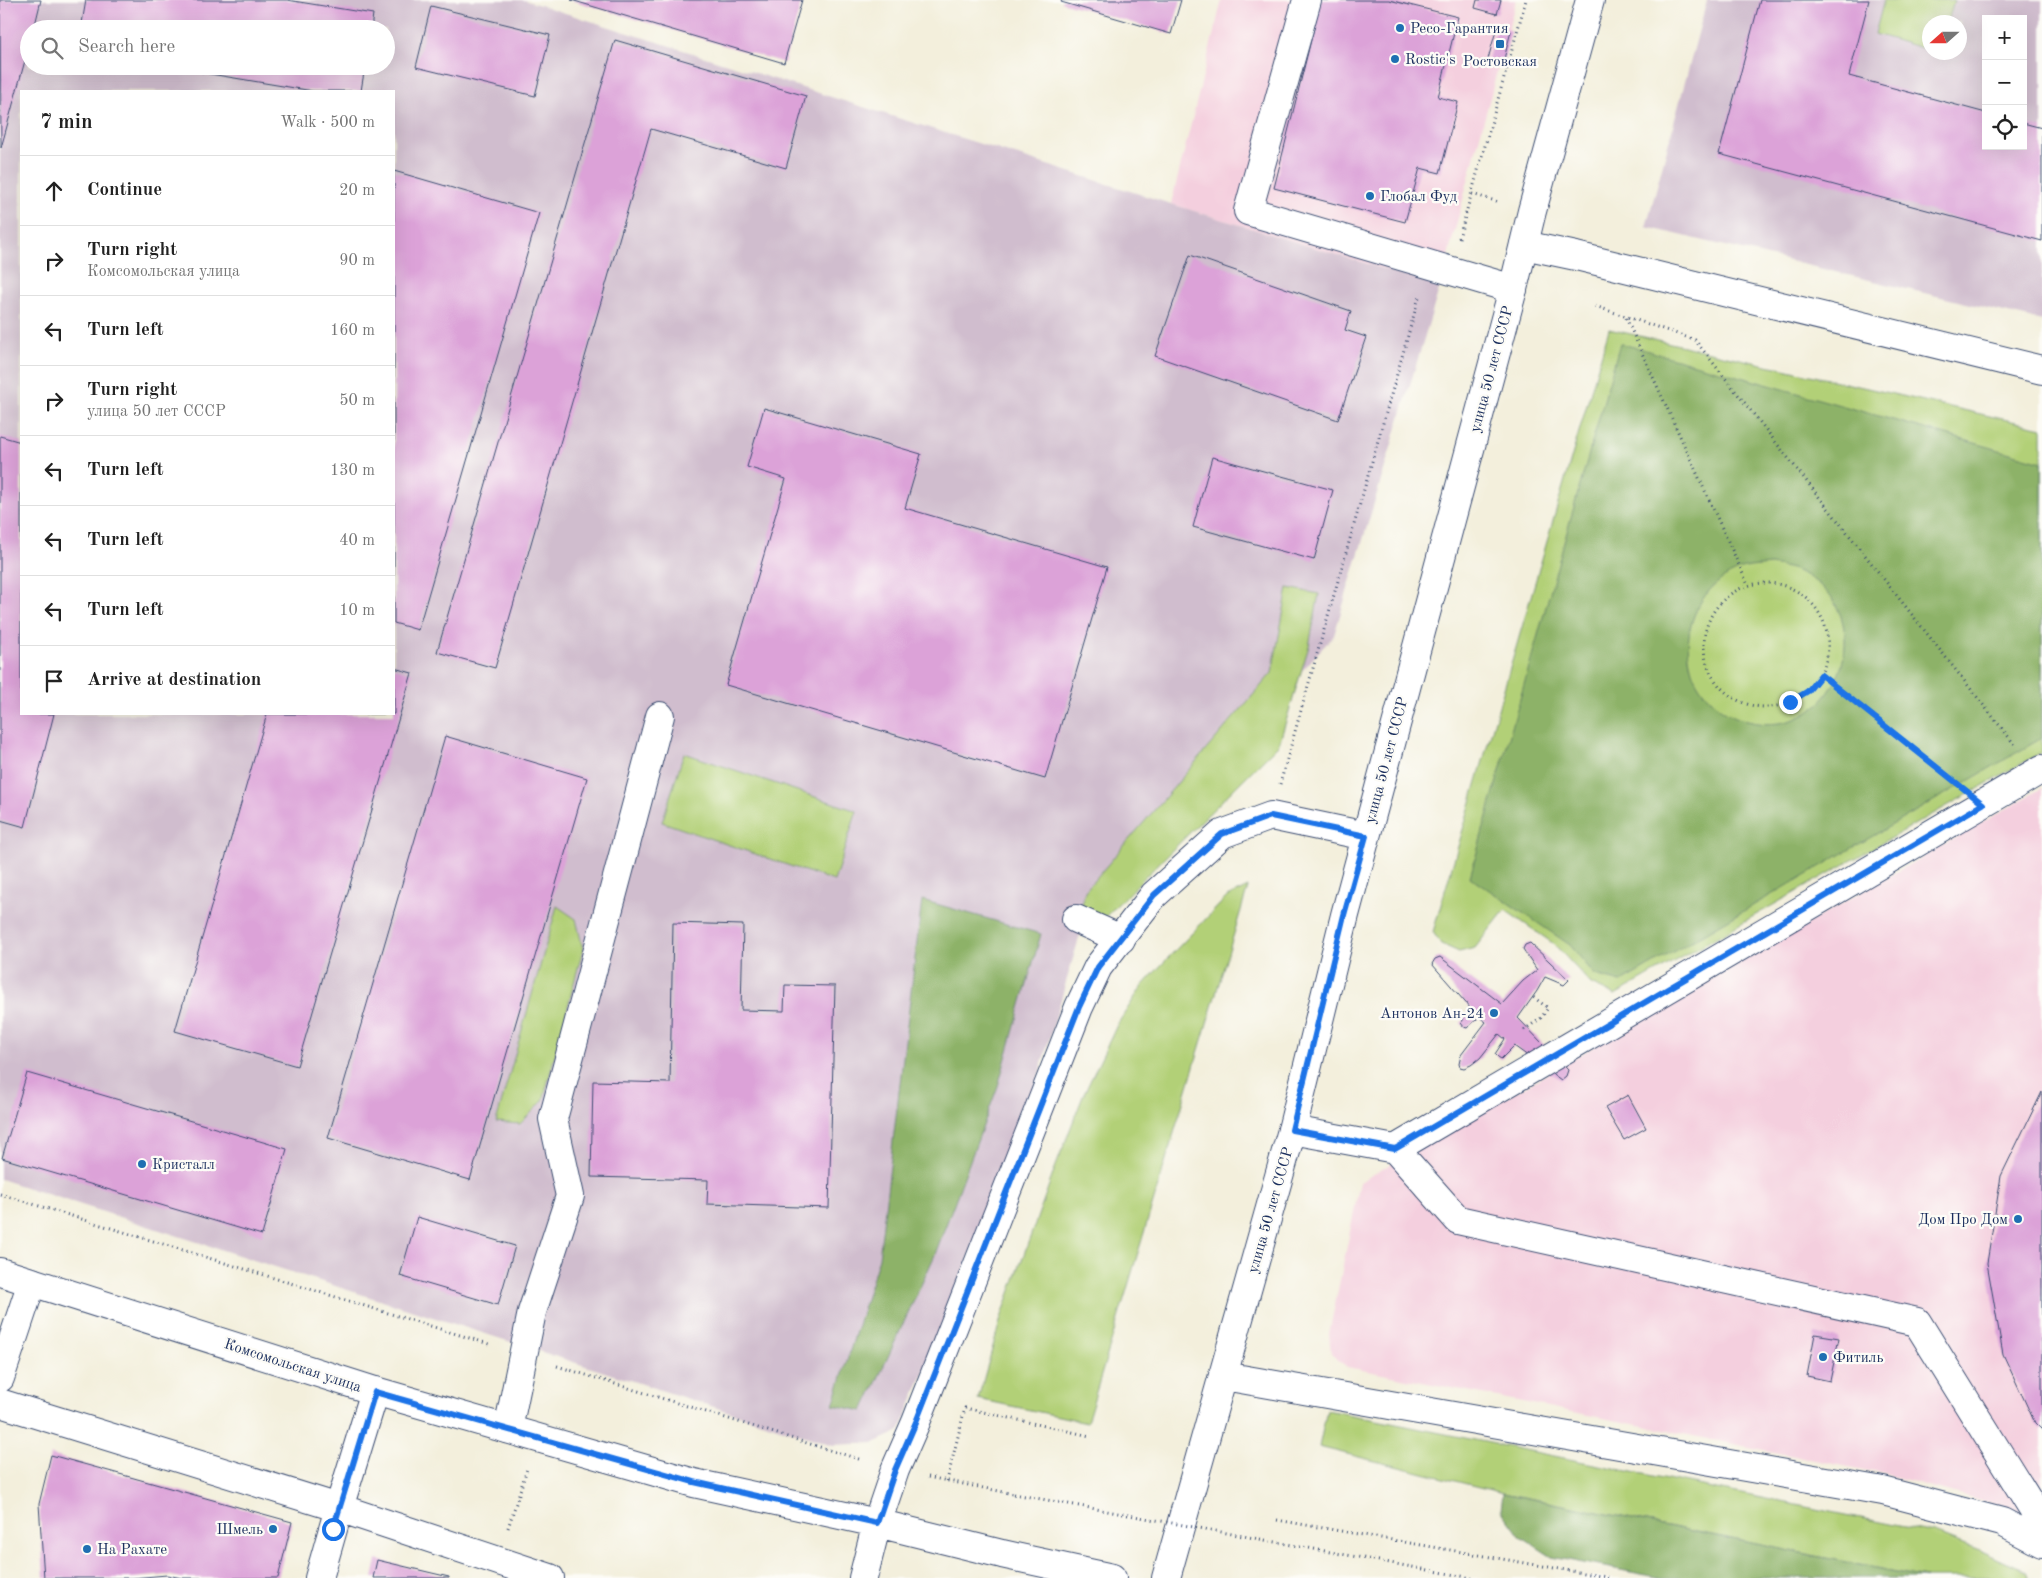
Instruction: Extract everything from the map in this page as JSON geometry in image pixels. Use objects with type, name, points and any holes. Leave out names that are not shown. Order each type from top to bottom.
[{"type":"main road","points":[[1306,0],[1248,211],[1513,289]]},
{"type":"main road","name":"улица 50 лет СССР","points":[[1166,1578],[1292,1130],[1344,915],[1590,0]]},
{"type":"main road","points":[[1524,245],[1576,256],[2042,370]]},
{"type":"main road","points":[[508,1429],[532,1312],[570,1196],[553,1119],[660,716]]},
{"type":"main road","points":[[1395,1149],[2039,771]]},
{"type":"main road","points":[[863,1578],[877,1523],[895,1470],[916,1422],[1079,1007],[1098,967],[1154,895],[1222,834],[1271,816],[1366,836]]},
{"type":"main road","points":[[1076,919],[1121,939]]},
{"type":"main road","points":[[1292,1130],[1395,1149],[1458,1220],[1917,1322],[2042,1523]]},
{"type":"main road","name":"Комсомольская улица","points":[[0,1272],[375,1392],[694,1482],[1112,1578]]},
{"type":"main road","points":[[0,1378],[32,1282]]},
{"type":"main road","points":[[1224,1376],[1883,1491],[2002,1522],[2042,1543]]},
{"type":"main road","points":[[320,1578],[339,1508],[375,1392]]},
{"type":"main road","points":[[0,1403],[339,1508],[550,1578]]},
{"type":"path","points":[[1458,241],[1526,0]]},
{"type":"path","points":[[1271,816],[1429,264]]},
{"type":"path","points":[[1595,306],[1695,340],[2039,771]]},
{"type":"path","points":[[1625,317],[1748,585]]},
{"type":"path","points":[[1769,582],[1789,586],[1807,598],[1816,608],[1828,633],[1828,654],[1821,675],[1808,691],[1802,695],[1790,702],[1770,707],[1750,705],[1732,697],[1716,683],[1707,666],[1704,646],[1706,626],[1715,608],[1729,594],[1748,585],[1769,582]]},
{"type":"path","points":[[1821,675],[1983,804]]},
{"type":"path","points":[[1532,997],[1548,1008],[1540,1018]]},
{"type":"path","points":[[947,1480],[965,1408],[1090,1436]]},
{"type":"path","points":[[1014,1494],[1472,1578]]},
{"type":"path","points":[[1277,1520],[1612,1578]]},
{"type":"shaded area","points":[[0,0],[524,0],[1171,204],[1440,286],[1334,635],[1087,911],[1029,1108],[900,1431],[874,1443],[833,1445],[0,1179]]},
{"type":"shaded area","points":[[1222,0],[1516,0],[1440,286],[1171,204]]},
{"type":"shaded area","points":[[1707,0],[2042,0],[2042,321],[1646,227]]},
{"type":"shaded area","points":[[2042,788],[2042,1520],[2010,1508],[1884,1474],[1347,1367],[1331,1354],[1329,1334],[1360,1182]]},
{"type":"green space","points":[[1884,0],[1954,0],[1950,15],[1922,15],[1922,48],[1875,34]]},
{"type":"green space","points":[[1609,329],[2042,428],[2042,752],[1615,995],[1591,984],[1554,944],[1505,910],[1475,948],[1459,952],[1441,944],[1433,932]]},
{"type":"green space","points":[[1620,343],[2042,462],[2042,738],[1621,982],[1595,975],[1570,945],[1470,877]],"holes":[[[1771,565],[1797,571],[1825,590],[1841,616],[1845,645],[1839,673],[1824,698],[1802,716],[1772,724],[1738,718],[1723,710],[1699,686],[1692,671],[1689,655],[1691,623],[1705,595],[1730,574],[1745,568]]]},
{"type":"green space","points":[[1288,588],[1319,594],[1309,646],[1279,744],[1105,917],[1080,907],[1085,891],[1272,673]]},
{"type":"green space","points":[[684,753],[857,811],[834,881],[662,822]]},
{"type":"green space","points":[[1248,887],[1087,1422],[978,1399],[1001,1318],[1054,1171],[1083,1096],[1117,1025],[1142,986],[1165,961],[1227,897]]},
{"type":"green space","points":[[922,900],[1041,934],[998,1086],[934,1257],[863,1411],[833,1405],[879,1258]]},
{"type":"green space","points":[[557,906],[576,919],[583,949],[543,1101],[520,1124],[496,1122]]},
{"type":"green space","points":[[1327,1410],[1934,1533],[1984,1552],[2027,1572],[2029,1578],[1925,1578],[1503,1493],[1319,1447]]},
{"type":"green space","points":[[1503,1493],[1925,1578],[1662,1578],[1552,1557],[1521,1537],[1501,1510]]},
{"type":"building","points":[[0,0],[41,0],[36,20],[20,20],[21,75],[1,148]]},
{"type":"building","points":[[86,0],[287,0],[373,14],[372,20],[83,20]]},
{"type":"building","points":[[571,0],[802,0],[784,63]]},
{"type":"building","points":[[1062,0],[1181,0],[1171,34],[1061,2]]},
{"type":"building","points":[[1321,0],[1389,0],[1458,17],[1438,97],[1458,102],[1440,173],[1420,168],[1405,222],[1274,188]]},
{"type":"building","points":[[1477,0],[1501,0],[1497,14],[1475,8]]},
{"type":"building","points":[[1760,0],[1869,0],[1849,76],[1982,112],[1982,150],[2027,150],[2027,124],[2042,128],[2042,241],[1719,154]]},
{"type":"building","points":[[431,6],[550,35],[535,96],[416,67]]},
{"type":"building","points":[[1497,27],[1511,31],[1503,63],[1488,59]]},
{"type":"building","points":[[615,40],[806,96],[786,168],[651,129],[495,668],[437,652]]},
{"type":"building","points":[[216,75],[364,75],[361,90],[307,90]]},
{"type":"building","points":[[395,171],[539,213],[418,630],[395,623]]},
{"type":"building","points":[[1190,255],[1351,311],[1345,330],[1366,337],[1338,420],[1155,356]]},
{"type":"building","points":[[764,408],[921,454],[905,508],[1107,567],[1045,779],[726,685],[786,479],[747,467]]},
{"type":"building","points":[[0,436],[20,442],[20,715],[54,715],[25,827],[0,820]]},
{"type":"building","points":[[1212,457],[1333,490],[1314,560],[1193,527]]},
{"type":"building","points":[[395,668],[412,673],[297,1066],[175,1031],[267,715],[395,715]]},
{"type":"building","points":[[445,736],[587,778],[470,1180],[328,1138]]},
{"type":"building","points":[[673,923],[743,925],[741,1010],[784,1011],[785,985],[835,986],[829,1208],[707,1204],[708,1180],[591,1177],[593,1081],[670,1083]]},
{"type":"building","name":"Антонов Ан-24","points":[[1530,943],[1569,980],[1564,985],[1545,977],[1518,1018],[1568,1070],[1566,1076],[1561,1080],[1514,1046],[1501,1059],[1495,1054],[1505,1039],[1499,1034],[1480,1058],[1471,1065],[1464,1068],[1460,1067],[1461,1055],[1486,1022],[1479,1017],[1467,1028],[1464,1027],[1461,1023],[1471,1009],[1432,964],[1435,959],[1440,957],[1502,1004],[1523,981],[1537,970],[1523,949],[1525,945]]},
{"type":"building","points":[[27,1073],[287,1149],[262,1235],[2,1158]]},
{"type":"building","name":"Дом Про Дом","points":[[2042,1092],[2042,1430],[2035,1423],[2003,1354],[1987,1263],[2001,1176]]},
{"type":"building","points":[[1628,1095],[1646,1128],[1624,1140],[1605,1108]]},
{"type":"building","points":[[417,1217],[515,1246],[498,1305],[400,1276]]},
{"type":"building","points":[[1815,1334],[1839,1338],[1830,1381],[1807,1376]]},
{"type":"building","points":[[51,1455],[292,1522],[278,1578],[182,1578],[167,1575],[132,1578],[44,1578],[39,1504]]},
{"type":"building","points":[[377,1560],[449,1577],[449,1578],[373,1578]]},
{"type":"place","name":"Ресо-Гарантия","points":[[1400,28]]},
{"type":"place","name":"Ростовская","points":[[1500,44]]},
{"type":"place","name":"Rostic's","points":[[1395,59]]},
{"type":"place","name":"Глобал Фуд","points":[[1370,196]]},
{"type":"place","name":"Антонов Ан-24","points":[[1494,1013]]},
{"type":"place","name":"Кристалл","points":[[142,1164]]},
{"type":"place","name":"Дом Про Дом","points":[[2018,1219]]},
{"type":"place","name":"Фитиль","points":[[1823,1357]]},
{"type":"place","name":"Шмель","points":[[273,1529]]},
{"type":"place","name":"На Рахате","points":[[87,1549]]},
{"type":"route","points":[[333,1529],[375,1392],[694,1482],[877,1523],[895,1470],[916,1422],[1079,1007],[1098,967],[1154,895],[1222,834],[1271,816],[1366,836],[1344,915],[1292,1130],[1395,1149],[1983,804],[1821,675],[1808,691],[1790,702]]}]
